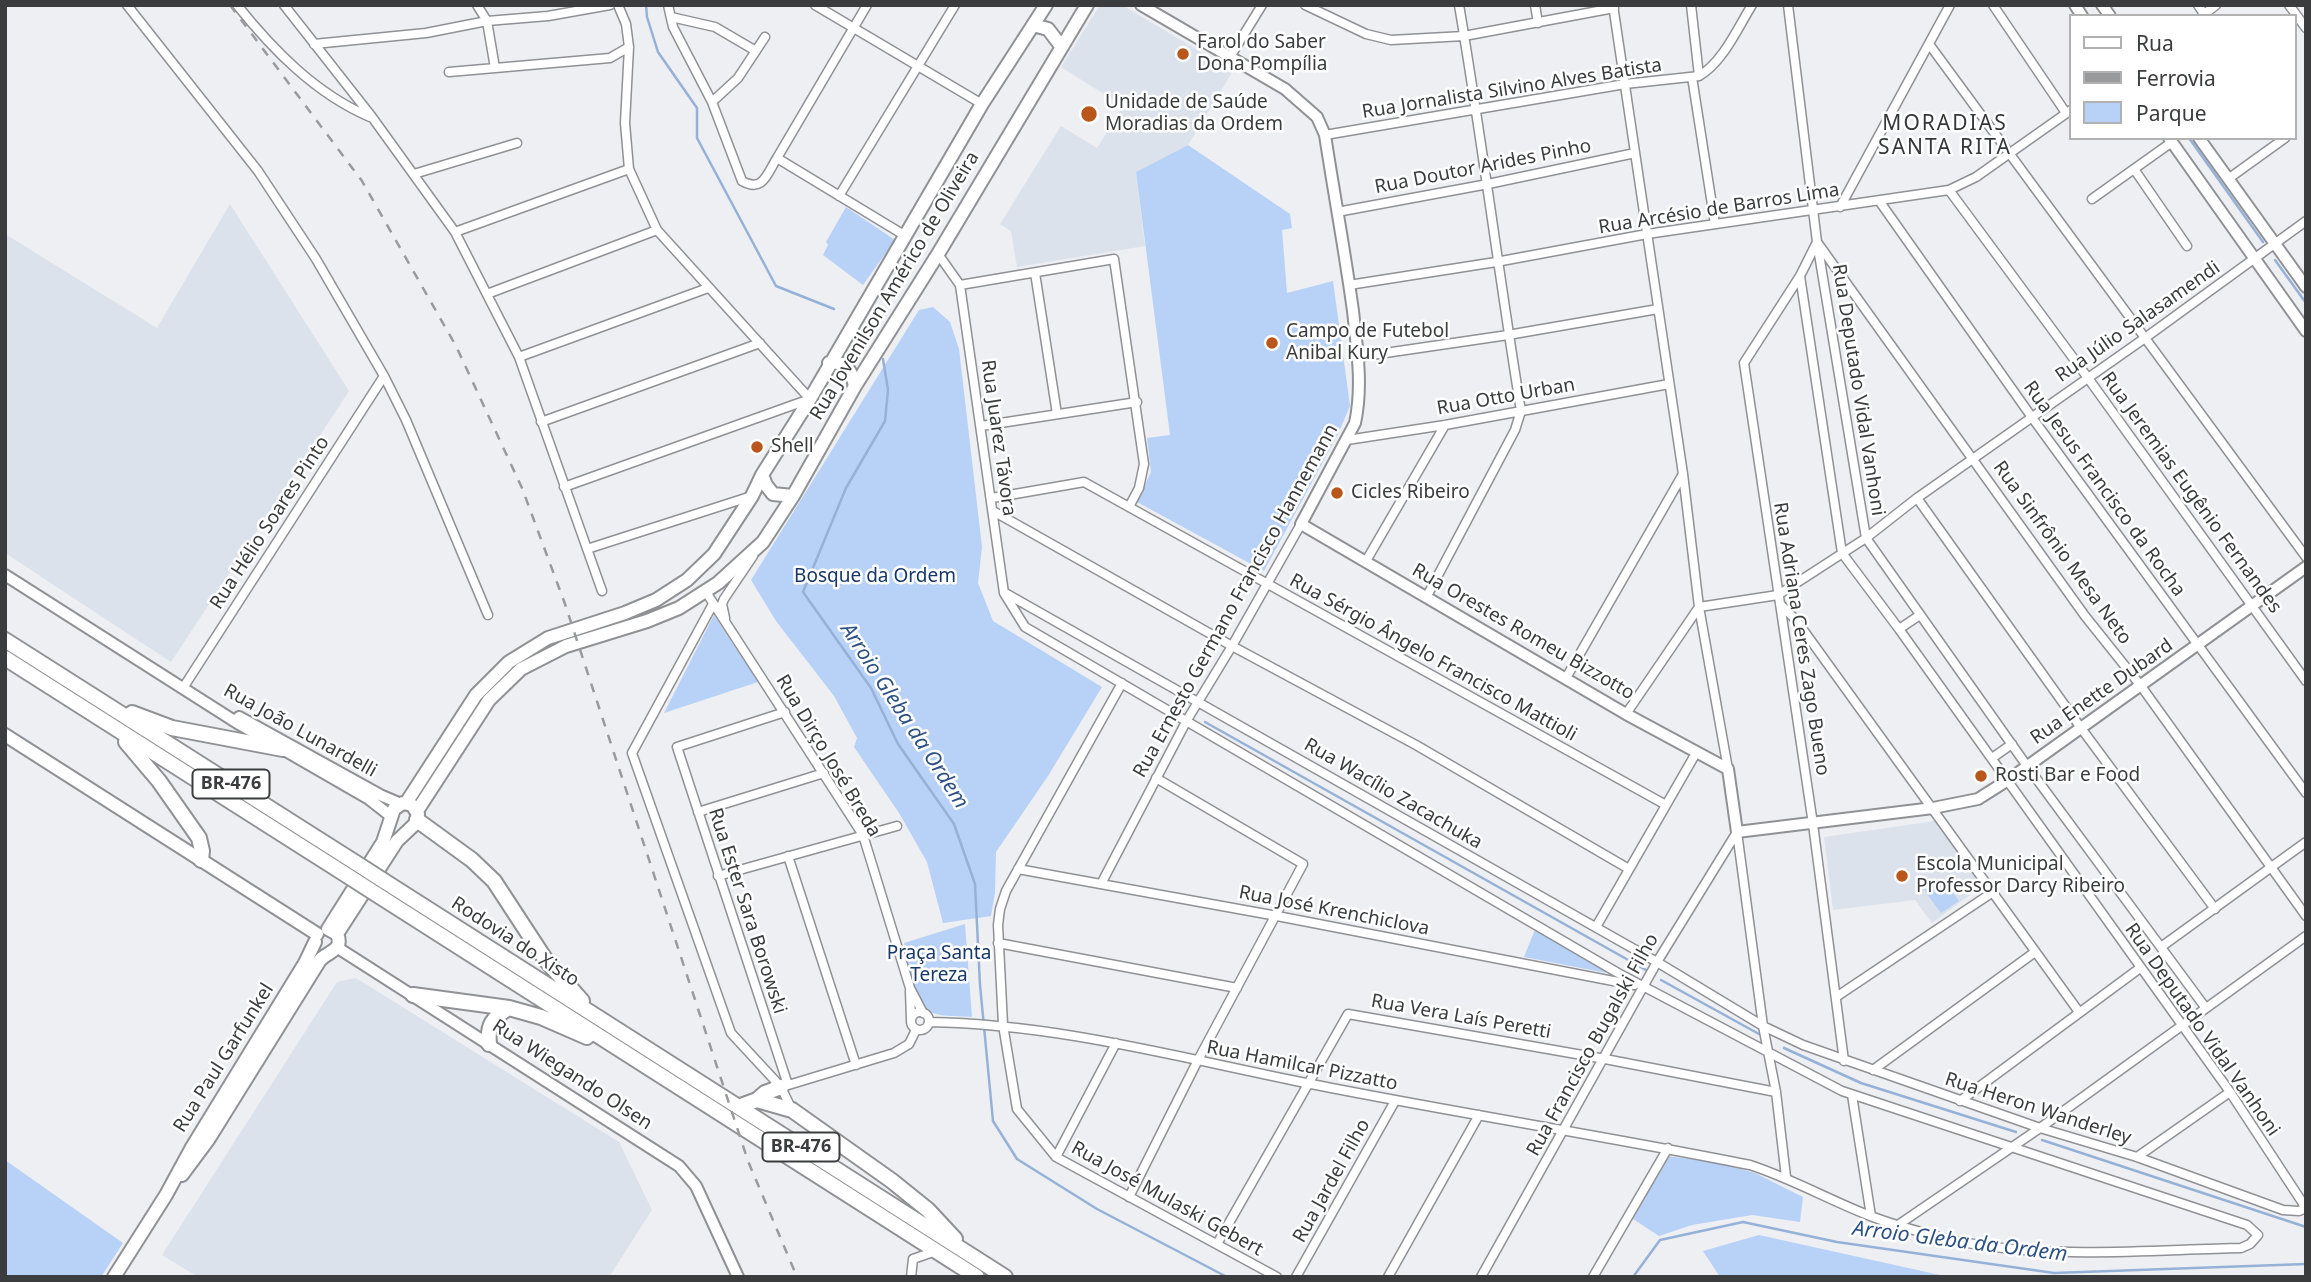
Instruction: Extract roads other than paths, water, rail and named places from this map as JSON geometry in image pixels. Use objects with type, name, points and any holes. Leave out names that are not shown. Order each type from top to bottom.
[{"type":"highway","name":"Rodovia do Xisto","points":[[5,640],[102,711],[380,888],[625,1053],[977,1277]]},
{"type":"highway","name":"Rodovia do Xisto","points":[[5,658],[102,711]]},
{"type":"highway","points":[[102,711],[172,728],[285,746]]},
{"type":"highway","points":[[102,711],[159,781],[199,838],[201,860]]},
{"type":"highway","points":[[410,813],[472,860],[494,881],[545,959],[597,1017]]},
{"type":"highway","name":"Rodovia do Xisto","points":[[380,888],[597,1017],[1005,1277]]},
{"type":"highway","points":[[413,996],[509,1008],[541,1017],[625,1053]]},
{"type":"highway","points":[[489,1044],[490,1023],[509,1008]]},
{"type":"highway","points":[[738,1107],[785,1086]]},
{"type":"highway","points":[[757,1100],[792,1110],[892,1181],[928,1210],[968,1253]]},
{"type":"main road","name":"Rua Jovenilson Américo de Oliveira","points":[[701,567],[726,539],[982,104],[1046,5]]},
{"type":"main road","name":"Rua Jovenilson Américo de Oliveira","points":[[763,542],[1087,5]]},
{"type":"main road","points":[[1033,25],[1048,29],[1061,46]]},
{"type":"main road","points":[[829,363],[845,366],[853,375],[855,386]]},
{"type":"main road","points":[[762,475],[773,494],[793,496]]},
{"type":"main road","name":"Rua Paul Garfunkel","points":[[410,813],[489,700],[521,669],[566,646],[663,615],[706,592],[731,573],[763,542]]},
{"type":"main road","name":"Rua Paul Garfunkel","points":[[324,935],[392,848],[476,695],[509,662],[548,638],[656,600],[679,586],[701,567]]},
{"type":"main road","points":[[5,735],[201,860],[324,935],[340,941],[333,951],[321,952],[324,935]]},
{"type":"main road","name":"Rua Paul Garfunkel","points":[[114,1277],[305,963],[383,842],[394,809],[410,813]]},
{"type":"main road","points":[[392,817],[400,828],[410,813]]},
{"type":"main road","name":"Rua Paul Garfunkel","points":[[166,1195],[201,1151],[317,966],[333,951]]},
{"type":"street","points":[[127,5],[258,171],[316,259],[384,376],[423,457],[488,615]]},
{"type":"street","points":[[237,5],[257,30],[322,91],[372,117]]},
{"type":"street","points":[[477,5],[487,21],[495,68]]},
{"type":"street","points":[[314,44],[426,33],[487,21],[548,16],[610,5]]},
{"type":"street","points":[[564,487],[810,399],[657,230],[629,169],[625,123],[629,47],[626,24],[618,5]]},
{"type":"street","points":[[668,5],[681,44],[712,102],[742,181],[751,186],[761,183],[867,5]]},
{"type":"street","points":[[815,5],[982,104]]},
{"type":"street","points":[[839,197],[955,5]]},
{"type":"street","name":"Rua Ernesto Germano Francisco Hannemann","points":[[1101,884],[1187,720],[1232,646],[1347,440],[1359,407],[1358,357],[1349,285],[1325,135],[1317,117],[1285,89],[1141,5]]},
{"type":"street","points":[[1230,57],[1262,5]]},
{"type":"street","points":[[1305,5],[1366,34],[1391,40],[1464,36],[1613,7],[1683,474],[1699,607],[1728,769],[1763,1026],[1776,1091],[1786,1177]]},
{"type":"street","points":[[1427,596],[1515,430],[1521,411],[1496,262],[1488,184],[1459,5]]},
{"type":"street","points":[[1535,5],[1538,23]]},
{"type":"street","points":[[1691,5],[1695,77],[1716,224]]},
{"type":"street","points":[[1695,77],[1708,71],[1717,60],[1752,5]]},
{"type":"street","name":"Rua Deputado Vidal Vanhoni","points":[[1788,5],[1812,210],[1866,538],[2012,744],[2205,1007]]},
{"type":"street","points":[[1840,207],[1950,5]]},
{"type":"street","points":[[1993,5],[2069,112]]},
{"type":"street","points":[[289,7],[455,232],[519,357],[602,591]]},
{"type":"street","points":[[671,17],[715,27],[756,51]]},
{"type":"street","points":[[712,102],[738,78],[765,37]]},
{"type":"street","points":[[1929,44],[2306,557]]},
{"type":"street","points":[[449,72],[610,58],[629,47]]},
{"type":"street","name":"Rua Jornalista Silvino Alves Batista","points":[[1325,135],[1625,84],[1695,77]]},
{"type":"street","name":"Rua Arcésio de Barros Lima","points":[[1349,285],[1496,262],[1647,234],[1949,190],[1976,177],[2069,112]]},
{"type":"street","points":[[2092,198],[2171,140],[2306,331]]},
{"type":"street","points":[[2200,140],[2306,287]]},
{"type":"street","points":[[2266,140],[2272,148]]},
{"type":"street","points":[[2228,179],[2282,140]]},
{"type":"street","points":[[414,174],[517,143]]},
{"type":"street","name":"Rua Doutor Arides Pinho","points":[[1337,212],[1635,153]]},
{"type":"street","points":[[777,158],[904,235]]},
{"type":"street","points":[[455,232],[629,169]]},
{"type":"street","points":[[2134,169],[2187,246]]},
{"type":"street","name":"Rua Jeremias Eugênio Fernandes","points":[[1949,190],[2306,681]]},
{"type":"street","name":"Rua Jesus Francisco da Rocha","points":[[1880,202],[2031,416],[2306,793]]},
{"type":"street","name":"Rua Júlio Salasamendi","points":[[1699,607],[1779,600],[2031,416],[2146,338],[2306,221]]},
{"type":"street","points":[[487,294],[657,230]]},
{"type":"street","name":"Rua Adriana Ceres Zago Bueno","points":[[1817,242],[1800,276],[1744,363],[1813,824],[1844,1062]]},
{"type":"street","name":"Rua Sinfrônio Mesa Neto","points":[[1817,242],[2085,616],[2141,685],[2306,916]]},
{"type":"street","name":"Rua Juarez Távora","points":[[938,254],[960,285],[1004,593],[1025,627]]},
{"type":"street","points":[[960,285],[1114,259],[1144,464],[1139,488],[1129,507]]},
{"type":"street","points":[[1805,264],[1822,265]]},
{"type":"street","points":[[1035,273],[1057,414]]},
{"type":"street","name":"Rua Deputado Vidal Vanhoni","points":[[1800,276],[1843,554],[2230,1092],[2306,1208]]},
{"type":"street","points":[[519,357],[708,288]]},
{"type":"street","points":[[1358,357],[1658,309]]},
{"type":"street","points":[[541,422],[760,343]]},
{"type":"street","name":"Rua Hélio Soares Pinto","points":[[183,688],[384,376]]},
{"type":"street","name":"Rua Otto Urban","points":[[1347,440],[1446,425],[1670,384]]},
{"type":"street","points":[[981,426],[1137,402]]},
{"type":"street","points":[[1366,561],[1446,425]]},
{"type":"street","points":[[1566,678],[1683,474]]},
{"type":"street","name":"Rua Sérgio Ângelo Francisco Mattioli","points":[[992,498],[1084,482],[1666,805]]},
{"type":"street","points":[[587,549],[752,496]]},
{"type":"street","points":[[1917,498],[2081,728],[2215,909]]},
{"type":"street","points":[[993,511],[1232,646],[1416,745],[1629,869]]},
{"type":"street","name":"Rua Orestes Romeu Bizzotto","points":[[1301,524],[1626,714],[1728,769]]},
{"type":"street","name":"Rua Jovenilson Américo de Oliveira","points":[[727,624],[723,612],[724,599],[763,542]]},
{"type":"street","name":"Rua Enette Dubard","points":[[1737,832],[1933,808],[1978,799],[2306,567]]},
{"type":"street","name":"Rua João Lunardelli","points":[[5,575],[239,724],[410,813]]},
{"type":"street","name":"Rua Dirço José Breda","points":[[706,592],[863,835],[911,988],[923,1013]]},
{"type":"street","name":"Rua Wacílio Zacachuka","points":[[1004,593],[1657,962],[1763,1026]]},
{"type":"street","points":[[1779,600],[2079,1012]]},
{"type":"street","points":[[713,604],[632,753],[731,1033],[785,1086],[792,1110]]},
{"type":"street","points":[[1626,714],[1699,607]]},
{"type":"street","points":[[1899,629],[1920,615]]},
{"type":"street","name":"Rua Wacílio Zacachuka","points":[[1025,627],[1644,986],[1769,1053]]},
{"type":"street","name":"Rua José Mulaski Gebert","points":[[1122,683],[1006,891],[1000,909],[1000,1025],[1017,1110],[1056,1157],[1277,1277]]},
{"type":"street","name":"Rua Ester Sara Borowski","points":[[785,712],[677,747],[785,1086]]},
{"type":"street","points":[[1992,758],[2012,744]]},
{"type":"street","name":"Rua João Lunardelli","points":[[285,746],[369,799],[392,817]]},
{"type":"street","points":[[1596,928],[1696,753]]},
{"type":"street","points":[[698,812],[824,773]]},
{"type":"street","points":[[1129,1197],[1197,1062],[1303,864],[1156,778]]},
{"type":"street","points":[[718,876],[897,826]]},
{"type":"street","name":"Rua Francisco Bugalski Filho","points":[[1481,1277],[1657,962],[1737,832]]},
{"type":"street","points":[[2161,947],[2306,842]]},
{"type":"street","points":[[788,856],[856,1065]]},
{"type":"street","name":"Rua José Krenchiclova","points":[[1018,869],[1644,986]]},
{"type":"street","points":[[1836,997],[1993,891]]},
{"type":"street","points":[[1898,1225],[2040,1128],[2306,936]]},
{"type":"street","points":[[998,943],[1237,988]]},
{"type":"street","name":"Rua Wiegando Olsen","points":[[333,951],[413,996],[686,1172],[700,1193],[738,1277]]},
{"type":"street","points":[[1873,1070],[2035,952]]},
{"type":"street","points":[[1960,1101],[2140,968]]},
{"type":"street","name":"Rua Dirço José Breda","points":[[911,988],[911,1019]]},
{"type":"street","points":[[923,1013],[928,1017],[929,1023],[925,1029],[916,1030],[911,1019],[914,1014],[923,1013]]},
{"type":"street","name":"Rua Vera Laís Peretti","points":[[1308,1084],[1348,1014],[1776,1091]]},
{"type":"street","name":"Rua Hamilcar Pizzatto","points":[[929,1023],[1000,1025],[1116,1043],[1197,1062],[1395,1101],[1668,1148]]},
{"type":"street","name":"Rua Heron Wanderley","points":[[1763,1026],[1844,1062],[2040,1128],[2137,1157],[2283,1210],[2299,1211],[2306,1208]]},
{"type":"street","points":[[785,1086],[902,1049],[909,1044],[916,1030]]},
{"type":"street","points":[[1056,1157],[1116,1043]]},
{"type":"street","points":[[1593,1277],[1668,1148],[1750,1165],[1786,1177],[1871,1216],[1941,1237],[1997,1248],[2050,1252],[2241,1248],[2250,1244],[2258,1235],[2247,1225],[1852,1095],[1769,1053]]},
{"type":"street","points":[[1217,1244],[1308,1084]]},
{"type":"street","points":[[2137,1157],[2230,1092]]},
{"type":"street","points":[[1852,1095],[1871,1216]]},
{"type":"street","name":"Rua Jardel Filho","points":[[1296,1277],[1395,1101]]},
{"type":"street","points":[[1388,1277],[1479,1115]]},
{"type":"street","points":[[911,1277],[913,1259],[936,1251]]},
{"type":"waterway","name":"Arroio Gleba da Ordem","points":[[646,5],[658,52],[697,108],[697,138],[776,286],[834,309]]},
{"type":"waterway","points":[[2190,140],[2263,242]]},
{"type":"waterway","points":[[2275,260],[2306,303]]},
{"type":"waterway","name":"Arroio Gleba da Ordem","points":[[883,359],[888,390],[885,421],[846,488],[803,592],[871,688],[898,744],[954,824],[975,884],[980,985],[993,1121],[1017,1159],[1097,1209],[1227,1277]]},
{"type":"waterway","points":[[1205,722],[1646,970]]},
{"type":"waterway","points":[[1661,980],[1759,1034]]},
{"type":"waterway","points":[[1784,1048],[1861,1083],[2016,1132]]},
{"type":"waterway","points":[[2042,1140],[2306,1227]]},
{"type":"waterway","name":"Arroio Gleba da Ordem","points":[[1633,1277],[1660,1240],[1743,1222],[1837,1242],[2054,1273],[2306,1264]]},
{"type":"railway","points":[[230,5],[362,181],[456,346],[522,488],[565,604],[748,1161],[797,1277]]},
{"type":"place","name":"Farol do Saber Dona Pompília","points":[[1183,54]]},
{"type":"place","name":"Unidade de Saúde Moradias da Ordem","points":[[1089,114]]},
{"type":"place","name":"Campo de Futebol Anibal Kury","points":[[1272,343]]},
{"type":"place","name":"Shell","points":[[757,447]]},
{"type":"place","name":"Cicles Ribeiro","points":[[1337,493]]},
{"type":"place","name":"Rosti Bar e Food","points":[[1981,776]]},
{"type":"place","name":"Escola Municipal Professor Darcy Ribeiro","points":[[1902,876]]},
{"type":"district","name":"MORADIAS SANTA RITA","points":[[1945,136]]},
{"type":"park label","name":"Bosque da Ordem","points":[[875,577]]},
{"type":"park label","name":"Praça Santa Tereza","points":[[939,965]]}]
